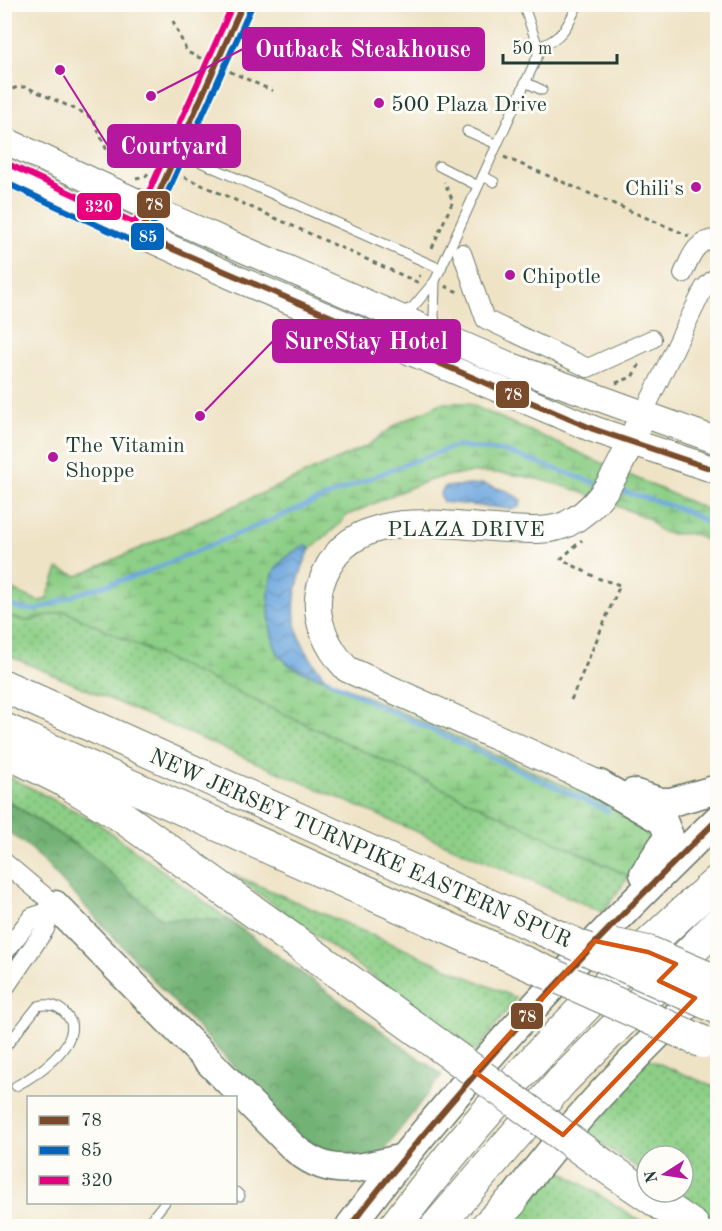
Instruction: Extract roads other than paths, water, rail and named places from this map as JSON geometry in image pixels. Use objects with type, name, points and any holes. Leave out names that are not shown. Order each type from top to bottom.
[{"type":"highway","name":"NEW JERSEY TURNPIKE EASTERN SPUR","points":[[4,686],[717,1008]]},
{"type":"highway","name":"NEW JERSEY TURNPIKE EASTERN SPUR","points":[[4,729],[710,1046]]},
{"type":"highway","points":[[4,751],[65,781],[117,813],[602,1164],[693,1227]]},
{"type":"highway","points":[[395,1227],[508,1091],[561,1032],[612,980],[717,881]]},
{"type":"highway","points":[[437,1227],[562,1081],[643,996],[717,924]]},
{"type":"highway","points":[[546,931],[648,952],[717,982]]},
{"type":"highway","points":[[487,1227],[502,1214]]},
{"type":"main road","points":[[599,784],[661,802],[682,800],[717,789]]},
{"type":"main road","points":[[599,784],[663,821],[669,836],[622,911]]},
{"type":"main road","points":[[350,1227],[458,1091],[622,911],[717,819]]},
{"type":"main road","points":[[53,908],[292,1146],[311,1162],[344,1169],[404,1158]]},
{"type":"main road","points":[[502,1214],[589,1104],[717,976]]},
{"type":"street","points":[[140,235],[243,4]]},
{"type":"street","points":[[4,140],[152,209],[512,366],[717,441]]},
{"type":"street","points":[[4,172],[624,454],[717,471]]},
{"type":"street","points":[[683,274],[695,249],[710,241]]},
{"type":"street","points":[[462,253],[485,319],[588,368],[652,339]]},
{"type":"street","name":"PLAZA DRIVE","points":[[599,784],[347,669],[336,657],[327,640],[318,606],[319,590],[332,561],[359,534],[370,529],[385,525],[417,524],[528,530],[555,528],[567,524],[594,506],[604,494],[704,288],[717,275]]},
{"type":"street","points":[[4,862],[53,908]]},
{"type":"street","points":[[4,953],[32,917],[53,908]]},
{"type":"street","points":[[4,989],[45,929],[53,908]]},
{"type":"lane","points":[[396,315],[413,307],[435,281],[538,55],[538,47],[523,4]]},
{"type":"lane","points":[[538,47],[557,39],[578,4]]},
{"type":"lane","points":[[525,82],[542,90]]},
{"type":"lane","points":[[466,131],[495,148]]},
{"type":"lane","points":[[178,152],[441,269]]},
{"type":"lane","points":[[439,166],[478,186]]},
{"type":"lane","points":[[483,176],[494,182]]},
{"type":"lane","points":[[435,281],[434,317],[439,334]]},
{"type":"lane","points":[[4,1049],[28,1015],[38,1006],[48,1004],[59,1007],[71,1022],[70,1036],[41,1073],[16,1086]]},
{"type":"lane","points":[[146,1227],[164,1204]]},
{"type":"water","points":[[483,484],[507,491],[521,500],[520,507],[511,509],[443,502],[440,494],[445,487]]},
{"type":"water","points":[[305,545],[310,549],[297,585],[294,602],[295,617],[304,647],[326,679],[302,671],[285,662],[277,650],[271,628],[269,590],[274,572],[296,550]]},
{"type":"waterway","points":[[4,603],[21,609],[37,610],[83,592],[142,574],[395,468],[456,446],[507,452],[598,484]]},
{"type":"waterway","points":[[615,489],[686,512],[699,518],[718,534]]},
{"type":"waterway","points":[[326,679],[377,705],[608,811]]},
{"type":"place","name":"Courtyard","points":[[60,70]]},
{"type":"place","name":"Outback Steakhouse","points":[[151,96]]},
{"type":"place","name":"500 Plaza Drive","points":[[379,103]]},
{"type":"place","name":"Chili's","points":[[696,187]]},
{"type":"place","name":"Chipotle","points":[[510,275]]},
{"type":"place","name":"SureStay Hotel","points":[[200,416]]},
{"type":"place","name":"The Vitamin Shoppe","points":[[53,457]]}]
